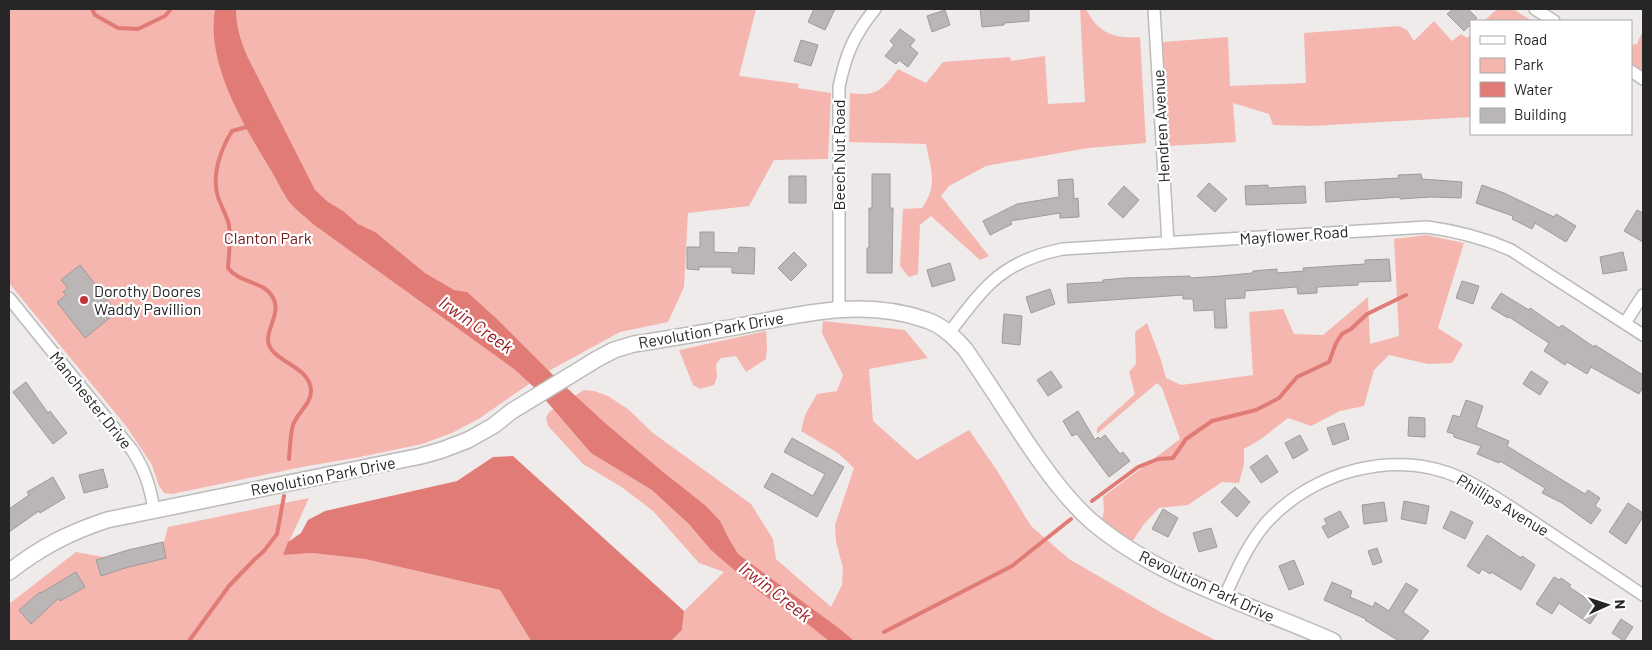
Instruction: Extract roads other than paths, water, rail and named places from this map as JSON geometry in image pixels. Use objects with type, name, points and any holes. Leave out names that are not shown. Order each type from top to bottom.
[{"type":"street","name":"Beech Nut Road","points":[[839,310],[840,87],[843,65],[851,44],[862,25],[875,9]]},
{"type":"street","name":"Hendren Avenue","points":[[1154,9],[1168,243]]},
{"type":"street","points":[[1535,9],[1552,20]]},
{"type":"street","points":[[1632,72],[1643,79]]},
{"type":"street","name":"Mayflower Road","points":[[949,333],[977,296],[994,279],[1012,266],[1031,256],[1063,248],[1402,228],[1440,229],[1489,240],[1511,250],[1643,335]]},
{"type":"street","points":[[1625,323],[1643,295]]},
{"type":"street","name":"Manchester Drive","points":[[9,299],[132,450],[146,474],[152,492],[154,510]]},
{"type":"street","name":"Revolution Park Drive","points":[[9,572],[42,549],[80,529],[107,520],[442,450],[468,440],[493,426],[512,411],[570,374],[614,350],[634,344],[793,315],[839,310],[880,311],[914,316],[934,324],[949,333],[965,349],[1055,482],[1089,519],[1116,540],[1144,558],[1190,581],[1333,641]]},
{"type":"street","name":"Phillips Avenue","points":[[1225,596],[1240,564],[1259,532],[1280,509],[1297,495],[1331,477],[1379,466],[1403,465],[1426,468],[1460,478],[1502,502],[1643,595]]},
{"type":"water","name":"Irwin Creek","points":[[215,9],[236,9],[239,34],[248,58],[315,190],[358,224],[375,232],[425,273],[454,290],[467,292],[605,423],[706,506],[720,521],[738,554],[854,641],[829,641],[809,625],[761,593],[711,550],[689,524],[652,490],[591,453],[536,389],[514,369],[313,224],[293,206],[284,194],[248,131],[228,91],[216,50]]},
{"type":"water","points":[[513,456],[684,611],[682,630],[671,641],[531,641],[500,590],[365,559],[312,553],[283,555],[288,542],[301,533],[308,520],[325,511],[457,481],[493,457]]},
{"type":"waterway","points":[[92,9],[95,15],[118,28],[138,29],[165,16],[171,9]]},
{"type":"waterway","points":[[250,126],[232,131],[228,138],[218,162],[216,189],[229,225],[228,268],[238,277],[263,287],[272,296],[276,307],[268,340],[270,347],[275,354],[298,369],[309,382],[311,391],[309,400],[293,425],[289,459]]},
{"type":"waterway","points":[[1092,501],[1138,467],[1158,459],[1173,458],[1186,439],[1212,421],[1256,410],[1279,398],[1297,377],[1329,362],[1336,343],[1342,334],[1351,329],[1367,314],[1406,295]]},
{"type":"waterway","points":[[189,641],[229,586],[264,551],[277,534],[284,496]]},
{"type":"waterway","points":[[884,632],[1012,566],[1071,519]]},
{"type":"place","name":"Dorothy Doores Waddy Pavillion","points":[[84,300]]},
{"type":"park label","name":"Clanton Park","points":[[268,238]]}]
